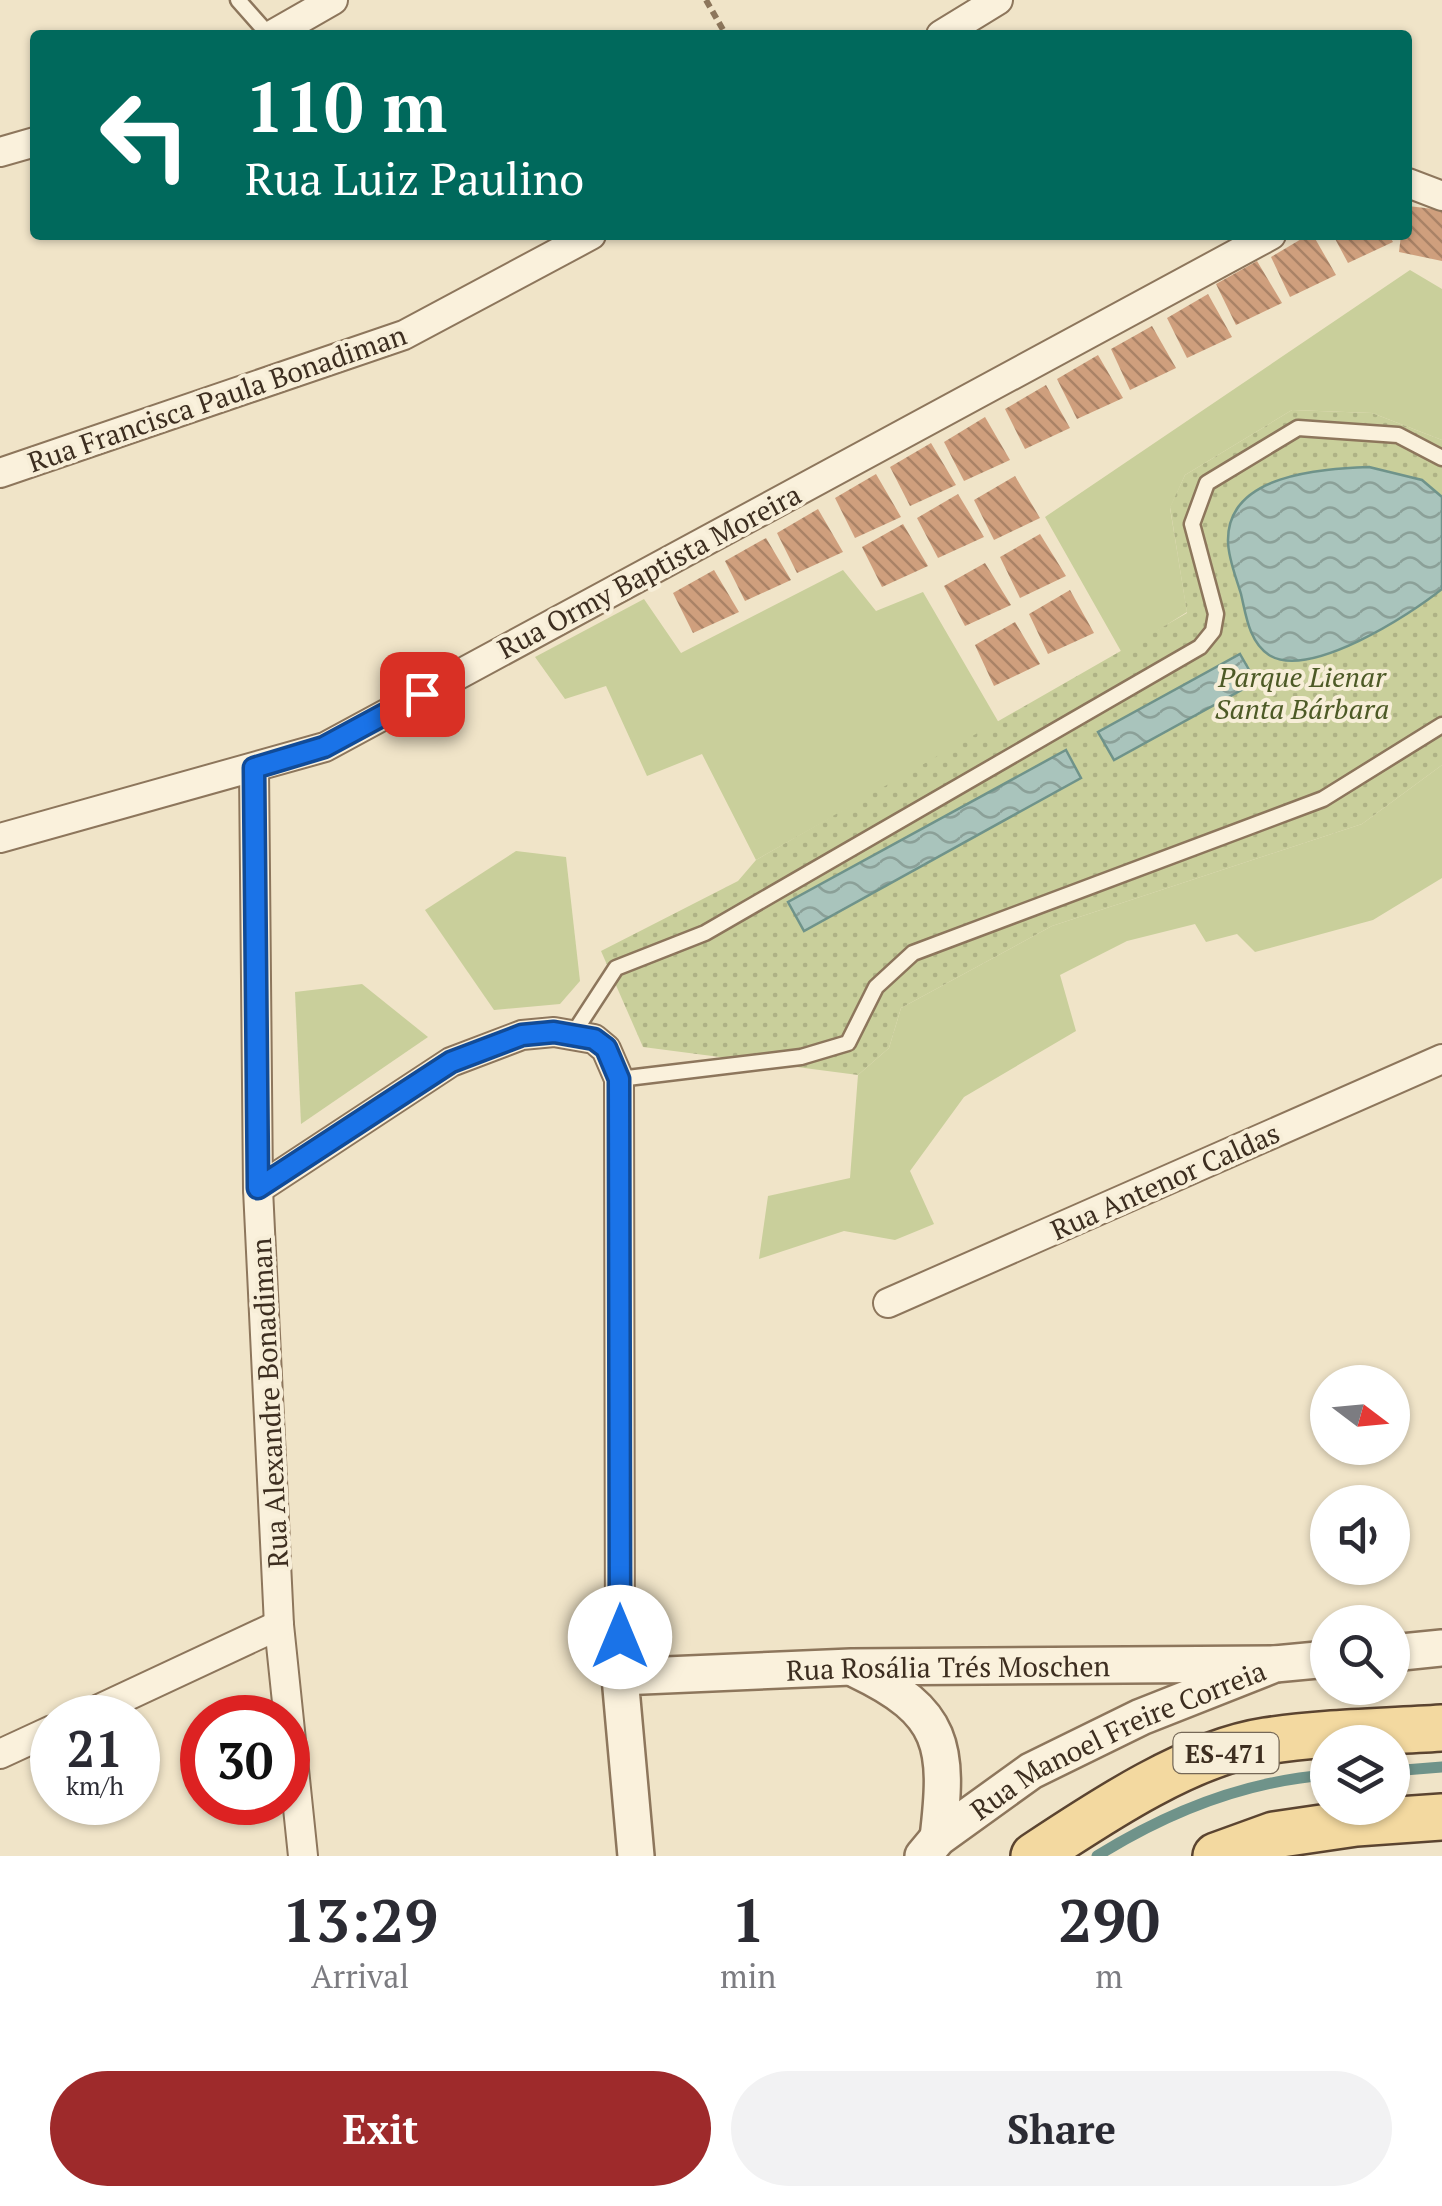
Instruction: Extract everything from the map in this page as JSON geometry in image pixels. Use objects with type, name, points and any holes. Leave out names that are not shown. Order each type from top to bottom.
[{"type":"main road","name":"ES-471","points":[[1034,1856],[1136,1792],[1205,1760],[1264,1741],[1442,1728]]},
{"type":"main road","points":[[1410,1819],[1442,1816]]},
{"type":"main road","points":[[1216,1856],[1274,1836],[1343,1825]]},
{"type":"street","points":[[279,30],[333,0]]},
{"type":"street","points":[[949,30],[998,0]]},
{"type":"street","points":[[0,152],[30,143]]},
{"type":"street","points":[[1412,185],[1442,196]]},
{"type":"street","name":"Rua Francisca Paula Bonadiman","points":[[0,472],[404,335],[582,240]]},
{"type":"street","name":"Rua Ormy Baptista Moreira","points":[[0,838],[324,747],[1262,240]]},
{"type":"street","name":"Rua Alexandre Bonadiman","points":[[254,768],[258,1188],[280,1626],[303,1856]]},
{"type":"street","points":[[258,1188],[451,1062],[522,1035],[584,1036],[606,1048],[619,1079],[620,1677],[636,1856]]},
{"type":"street","name":"Rua Antenor Caldas","points":[[888,1303],[1442,1059]]},
{"type":"street","points":[[130,1695],[280,1626]]},
{"type":"street","points":[[1410,1651],[1442,1648]]},
{"type":"street","name":"Rua Manoel Freire Correia","points":[[931,1847],[1031,1771],[1140,1716],[1275,1664],[1310,1661]]},
{"type":"street","name":"Rua Rosália Trés Moschen","points":[[620,1677],[851,1667],[1275,1664]]},
{"type":"street","points":[[851,1667],[893,1687],[936,1733],[945,1782],[931,1847]]},
{"type":"street","points":[[0,1754],[30,1740]]},
{"type":"street","points":[[1369,1825],[1442,1836]]},
{"type":"lane","points":[[238,0],[265,30]]},
{"type":"lane","points":[[584,1036],[616,968],[706,933],[1200,647],[1213,631],[1216,614],[1192,524],[1206,483],[1298,428],[1398,435],[1442,458]]},
{"type":"lane","points":[[619,1079],[801,1057],[848,1043],[876,987],[913,953],[1323,799],[1442,725]]},
{"type":"path","points":[[706,0],[723,30]]},
{"type":"green space","points":[[1410,270],[1442,289],[1442,440],[1372,413],[1292,410],[1185,475],[1170,508],[1187,612],[1122,653],[1045,517]]},
{"type":"green space","name":"Parque Lienar Santa Bárbara","points":[[1292,410],[1372,413],[1442,440],[1442,765],[1362,824],[1052,926],[901,1008],[889,1048],[858,1075],[643,1047],[601,951],[738,881],[756,860],[1187,613],[1170,507],[1185,475]]},
{"type":"green space","points":[[843,570],[876,611],[923,592],[999,723],[756,860],[702,754],[647,776],[606,686],[565,699],[535,657],[644,599],[681,653]]},
{"type":"green space","points":[[1442,765],[1442,878],[1373,920],[1255,952],[1237,934],[1206,942],[1195,924],[1127,941],[1060,975],[1076,1031],[964,1097],[910,1171],[934,1224],[895,1240],[844,1231],[759,1259],[768,1196],[850,1178],[858,1075],[889,1048],[901,1008],[1052,926],[1362,824]]},
{"type":"green space","points":[[516,851],[566,857],[580,981],[560,1004],[494,1010],[425,910]]},
{"type":"green space","points":[[362,984],[428,1037],[301,1124],[295,992]]},
{"type":"water","points":[[1369,467],[1422,480],[1442,497],[1442,589],[1384,628],[1333,652],[1287,660],[1269,655],[1253,636],[1229,554],[1232,519],[1243,501],[1280,480],[1327,470]]},
{"type":"water","points":[[1240,654],[1256,682],[1114,760],[1098,732]]},
{"type":"water","points":[[1066,750],[1081,778],[804,931],[788,902]]},
{"type":"building","points":[[1412,206],[1442,210],[1442,261],[1399,252],[1400,240],[1412,240]]},
{"type":"building","points":[[1300,240],[1316,240],[1336,275],[1290,297],[1271,257]]},
{"type":"building","points":[[1336,240],[1393,242],[1348,263]]},
{"type":"building","points":[[1257,261],[1282,303],[1236,325],[1216,284]]},
{"type":"building","points":[[1208,294],[1232,337],[1187,358],[1167,318]]},
{"type":"building","points":[[1152,326],[1176,368],[1130,390],[1111,349]]},
{"type":"building","points":[[1098,355],[1123,398],[1077,419],[1057,379]]},
{"type":"building","points":[[1046,385],[1070,428],[1025,449],[1005,409]]},
{"type":"building","points":[[985,417],[1010,460],[964,481],[944,442]]},
{"type":"building","points":[[931,443],[956,485],[910,506],[890,467]]},
{"type":"building","points":[[876,474],[901,517],[855,538],[835,498]]},
{"type":"building","points":[[1015,476],[1040,518],[994,540],[974,500]]},
{"type":"building","points":[[958,494],[984,537],[938,558],[917,518]]},
{"type":"building","points":[[818,509],[843,552],[797,573],[777,533]]},
{"type":"building","points":[[903,524],[928,566],[882,587],[862,547]]},
{"type":"building","points":[[1040,534],[1066,576],[1020,598],[1000,557]]},
{"type":"building","points":[[766,538],[791,580],[745,601],[725,561]]},
{"type":"building","points":[[985,563],[1011,605],[965,626],[944,586]]},
{"type":"building","points":[[714,570],[739,612],[693,633],[673,593]]},
{"type":"building","points":[[1070,590],[1094,633],[1048,654],[1029,614]]},
{"type":"building","points":[[1015,622],[1040,664],[994,686],[975,645]]},
{"type":"waterway","points":[[1410,1770],[1442,1767]]},
{"type":"waterway","points":[[1097,1856],[1151,1826],[1207,1802],[1267,1784],[1310,1777]]},
{"type":"route","points":[[422,694],[324,747],[254,768],[258,1188],[451,1062],[493,1044],[522,1035],[554,1032],[583,1035],[606,1048],[619,1079],[620,1637]]}]
